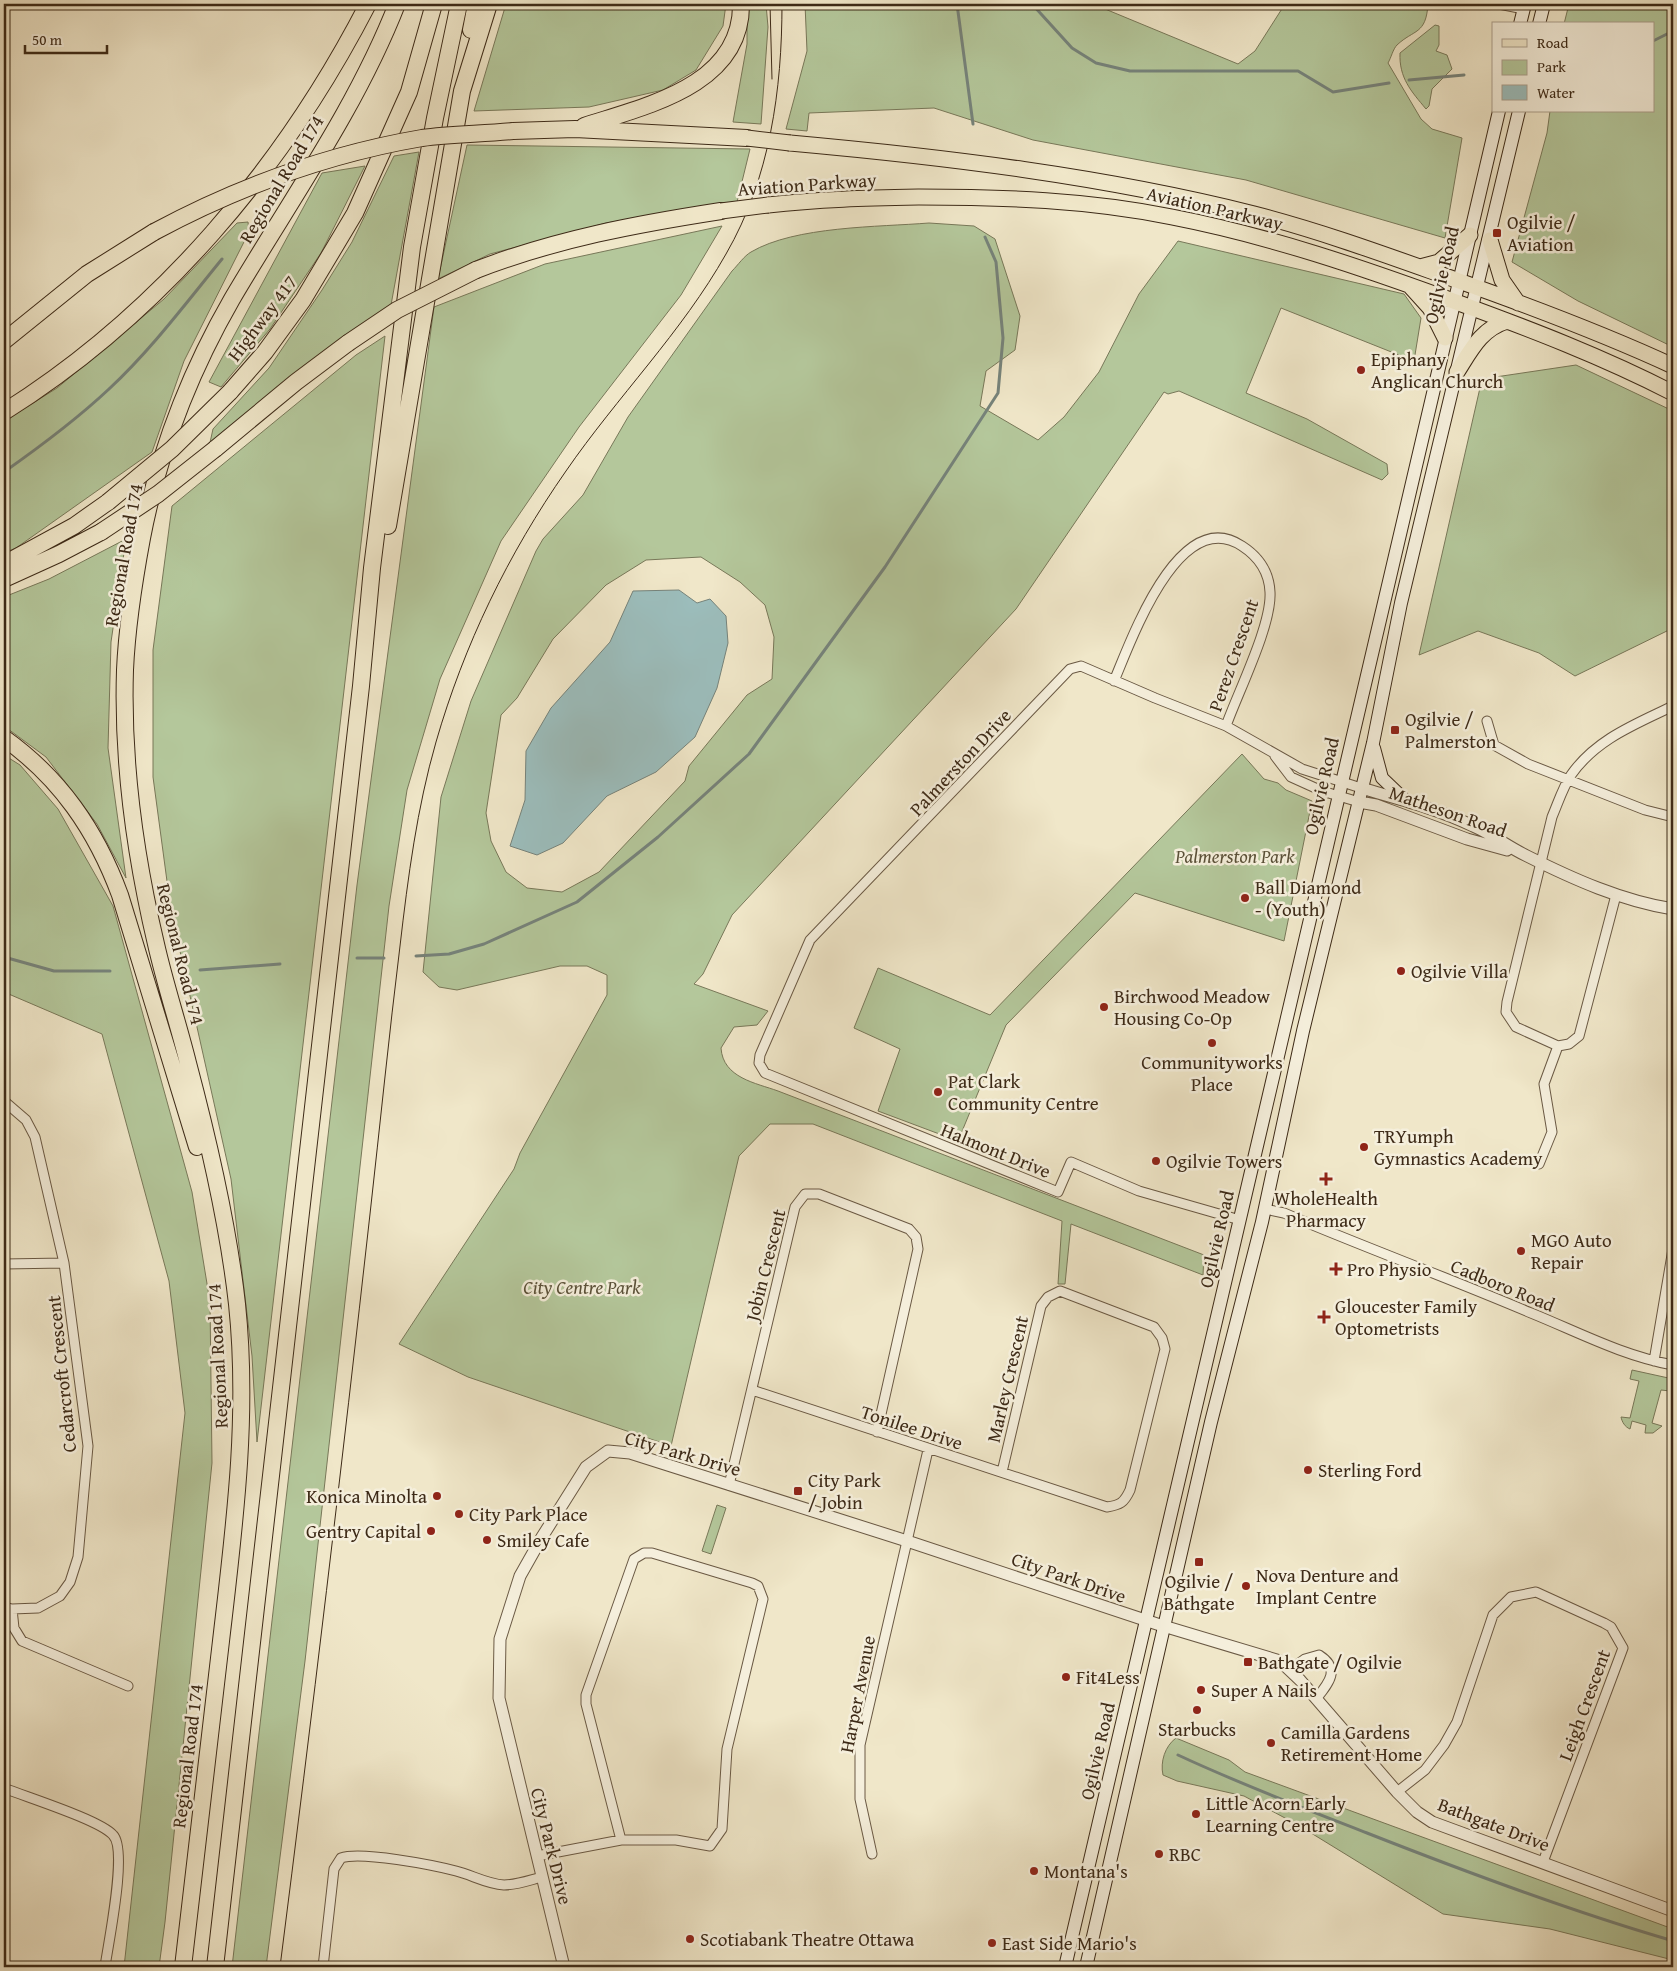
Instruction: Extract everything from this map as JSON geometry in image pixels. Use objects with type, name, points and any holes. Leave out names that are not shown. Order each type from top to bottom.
[{"type":"highway","points":[[4,412],[53,380],[98,345],[187,261],[234,206],[283,142],[324,82],[368,4]]},
{"type":"highway","name":"Regional Road 174","points":[[184,1967],[237,1502],[242,1390],[239,1325],[223,1214],[189,1068],[156,948],[139,861],[128,779],[125,726],[125,665],[130,609],[144,531],[157,479],[169,439],[196,372],[231,301],[348,104],[397,4]]},
{"type":"highway","name":"Highway 417","points":[[4,564],[67,530],[108,502],[172,449],[230,392],[265,352],[303,300],[355,213],[409,92],[434,4]]},
{"type":"highway","points":[[215,1967],[361,686],[372,568],[412,247],[434,118],[458,4]]},
{"type":"highway","points":[[466,71],[465,55],[476,4]]},
{"type":"highway","points":[[361,686],[450,154],[466,71],[489,4]]},
{"type":"highway","points":[[575,129],[668,97],[703,79],[724,56],[732,42],[740,20],[741,4]]},
{"type":"highway","points":[[4,341],[87,274],[154,232],[209,204],[259,183],[346,155],[424,138],[513,131],[575,129],[746,138]]},
{"type":"highway","points":[[4,579],[60,554],[101,532],[158,494],[215,450],[275,399],[348,343],[397,310],[476,270],[524,252],[594,233],[721,211]]},
{"type":"highway","points":[[4,738],[32,759],[71,800],[96,838],[112,872],[194,1136],[222,1262],[239,1325]]},
{"type":"main road","points":[[1540,22],[1544,4]]},
{"type":"main road","points":[[1520,22],[1522,5]]},
{"type":"main road","name":"Ogilvie Road","points":[[1065,1967],[1147,1621],[1337,797],[1499,112]]},
{"type":"main road","name":"Ogilvie Road","points":[[1086,1967],[1211,1422],[1265,1208],[1303,1031],[1373,743],[1401,603],[1490,240],[1519,112]]},
{"type":"main road","name":"Aviation Parkway","points":[[746,138],[923,157],[1133,188],[1262,217],[1361,246],[1478,288],[1602,335],[1673,366]]},
{"type":"main road","name":"Aviation Parkway","points":[[721,211],[846,199],[966,197],[1118,208],[1173,217],[1293,246],[1408,284],[1613,363],[1673,393]]},
{"type":"main road","points":[[1420,267],[1439,262],[1470,235]]},
{"type":"main road","points":[[1490,240],[1502,280],[1518,303]]},
{"type":"main road","points":[[1408,284],[1430,308],[1445,338]]},
{"type":"main road","points":[[1457,372],[1486,330],[1508,321]]},
{"type":"main road","points":[[1373,743],[1376,763],[1382,778],[1404,799]]},
{"type":"street","points":[[1499,4],[1522,5]]},
{"type":"street","name":"Perez Crescent","points":[[1114,681],[1144,611],[1170,569],[1187,551],[1201,542],[1213,538],[1234,541],[1260,561],[1268,580],[1270,593],[1253,658],[1226,726]]},
{"type":"street","name":"Palmerston Drive","points":[[759,1063],[760,1055],[810,940],[1070,669],[1081,666],[1226,726],[1256,741],[1273,754],[1302,769],[1362,788]]},
{"type":"street","points":[[1616,895],[1579,1036],[1569,1044],[1558,1046],[1516,1027],[1506,1012],[1552,817],[1568,780],[1583,760],[1608,739],[1673,706]]},
{"type":"street","points":[[1487,721],[1494,745],[1528,764],[1645,810],[1673,817]]},
{"type":"street","name":"Palmerston Drive","points":[[1273,754],[1292,777],[1337,797],[1358,802]]},
{"type":"street","name":"Matheson Road","points":[[1362,788],[1404,799],[1474,826],[1525,856]]},
{"type":"street","name":"Matheson Road","points":[[1358,802],[1376,805],[1467,839],[1525,856],[1616,895],[1673,909]]},
{"type":"street","points":[[1539,1164],[1552,1132],[1544,1084],[1558,1046]]},
{"type":"street","name":"Halmont Drive","points":[[759,1063],[765,1073],[811,1093],[1058,1192],[1071,1162],[1139,1191],[1240,1220]]},
{"type":"street","name":"Cedarcroft Crescent","points":[[4,1101],[26,1120],[35,1138],[64,1263],[88,1446],[78,1557],[70,1582],[60,1596],[38,1608],[8,1608]]},
{"type":"street","name":"Jobin Crescent","points":[[730,1485],[795,1207],[805,1194],[819,1194],[909,1229],[916,1237],[918,1249],[877,1432]]},
{"type":"street","name":"Cadboro Road","points":[[1265,1208],[1284,1213],[1530,1312],[1600,1343],[1654,1361],[1673,1365]]},
{"type":"street","points":[[1654,1361],[1673,1249]]},
{"type":"street","points":[[4,1264],[64,1263]]},
{"type":"street","name":"Marley Crescent","points":[[1002,1472],[1041,1306],[1048,1297],[1060,1290],[1154,1327],[1162,1338],[1165,1349],[1133,1479],[1126,1500],[1120,1504]]},
{"type":"street","name":"Tonilee Drive","points":[[752,1390],[928,1450],[1107,1507],[1120,1504]]},
{"type":"street","name":"Harper Avenue","points":[[872,1854],[860,1799],[860,1745],[928,1450]]},
{"type":"street","name":"City Park Drive","points":[[564,1967],[499,1698],[500,1638],[520,1576],[586,1467],[608,1451],[630,1453],[907,1541],[1164,1626]]},
{"type":"street","points":[[537,1856],[621,1840],[676,1840],[699,1846],[710,1846],[722,1829],[727,1749],[762,1599],[758,1586],[752,1583],[652,1553],[644,1553],[634,1559],[586,1695],[586,1704],[621,1840]]},
{"type":"street","name":"Leigh Crescent","points":[[1397,1792],[1425,1770],[1444,1745],[1457,1722],[1494,1615],[1510,1597],[1536,1592],[1604,1623],[1611,1627],[1623,1648],[1544,1862]]},
{"type":"street","points":[[8,1608],[14,1628],[22,1641],[128,1686]]},
{"type":"street","name":"Bathgate Drive","points":[[1164,1626],[1280,1661],[1316,1699],[1397,1792],[1417,1812],[1432,1822],[1673,1911]]},
{"type":"street","points":[[1290,1670],[1301,1661],[1312,1657],[1319,1655],[1326,1659],[1331,1666],[1332,1674],[1316,1699]]},
{"type":"street","points":[[4,1788],[97,1825],[113,1835],[118,1842],[120,1860],[105,1967]]},
{"type":"street","points":[[323,1967],[334,1869],[341,1858],[354,1854],[455,1871],[483,1881],[505,1885],[542,1877]]},
{"type":"green space","points":[[506,4],[726,4],[723,26],[696,70],[663,90],[589,107],[474,111]]},
{"type":"green space","points":[[747,4],[766,4],[768,27],[761,124],[733,122],[747,44]]},
{"type":"green space","points":[[805,4],[1093,4],[1238,64],[1255,51],[1285,4],[1428,4],[1427,14],[1422,26],[1397,45],[1388,63],[1421,119],[1432,129],[1462,138],[1445,238],[1246,180],[1033,140],[934,108],[809,113],[807,131],[786,129],[807,51]]},
{"type":"green space","points":[[1569,4],[1673,4],[1673,347],[1578,301],[1512,262],[1547,133],[1550,112],[1654,112],[1654,22],[1564,22]]},
{"type":"green space","points":[[1435,25],[1439,26],[1439,45],[1436,51],[1447,55],[1452,69],[1432,89],[1429,106],[1426,109],[1407,84],[1400,62],[1400,53]]},
{"type":"green space","points":[[467,145],[750,149],[737,202],[606,223],[490,254],[438,279]]},
{"type":"green space","points":[[419,152],[391,305],[209,447],[213,429],[269,368],[322,290],[352,242],[394,156]]},
{"type":"green space","points":[[365,166],[321,253],[270,329],[221,387],[209,382],[322,173]]},
{"type":"green space","points":[[248,222],[249,232],[184,361],[152,452],[16,548],[4,553],[4,421],[57,388],[164,299],[237,223]]},
{"type":"green space","name":"City Centre Park","points":[[929,223],[974,226],[995,239],[1020,316],[1015,350],[986,371],[980,406],[1038,440],[1064,417],[1099,372],[1139,294],[1178,241],[1404,294],[1421,318],[1414,361],[1281,308],[1246,393],[1307,419],[1387,464],[1388,474],[1382,480],[1179,391],[1168,394],[1164,392],[1016,609],[732,915],[703,974],[694,984],[768,1011],[757,1025],[734,1027],[721,1048],[723,1058],[728,1066],[742,1078],[1204,1255],[1203,1275],[1071,1224],[1065,1284],[1058,1284],[1062,1221],[813,1124],[770,1124],[739,1156],[671,1446],[468,1377],[399,1344],[514,1169],[520,1153],[607,995],[607,975],[587,966],[560,966],[457,990],[439,987],[423,972],[441,797],[471,701],[536,551],[543,539],[583,495],[628,417],[743,258],[769,243],[813,232]],"holes":[[[701,557],[740,582],[765,605],[774,637],[772,679],[747,695],[689,766],[685,781],[599,872],[562,892],[527,888],[506,872],[491,841],[486,813],[501,715],[517,698],[553,639],[606,585],[646,560]]]},
{"type":"green space","points":[[722,226],[681,295],[579,427],[501,541],[440,679],[407,790],[389,906],[305,1661],[266,1967],[232,1967],[357,885],[434,307],[545,264]]},
{"type":"green space","points":[[385,336],[257,1442],[252,1356],[231,1179],[171,911],[153,777],[153,650],[172,506],[356,355]]},
{"type":"green space","points":[[1576,365],[1673,411],[1673,628],[1575,676],[1539,653],[1478,631],[1419,655],[1482,379]]},
{"type":"green space","points":[[126,539],[111,642],[108,748],[126,878],[97,824],[46,757],[4,726],[4,597],[49,579]]},
{"type":"green space","name":"Palmerston Park","points":[[1242,754],[1264,779],[1278,783],[1286,790],[1312,801],[1284,941],[1135,893],[1006,1025],[958,1141],[878,1111],[900,1049],[854,1028],[878,968],[990,1015]]},
{"type":"green space","points":[[4,755],[20,765],[58,809],[113,906],[192,1192],[210,1302],[212,1463],[159,1967],[124,1967],[185,1413],[169,1281],[102,1034],[4,992]]},
{"type":"green space","points":[[1632,1370],[1673,1379],[1670,1391],[1661,1390],[1652,1423],[1662,1426],[1653,1433],[1645,1433],[1646,1425],[1632,1421],[1630,1429],[1625,1426],[1621,1419],[1621,1417],[1630,1418],[1639,1381],[1630,1379]]},
{"type":"green space","points":[[717,1505],[726,1508],[711,1554],[702,1551]]},
{"type":"green space","points":[[1176,1738],[1229,1760],[1245,1772],[1673,1929],[1673,1960],[1550,1929],[1443,1914],[1298,1825],[1244,1796],[1177,1781],[1163,1775],[1164,1755],[1169,1745]]},
{"type":"water","points":[[679,590],[697,603],[710,599],[726,616],[728,643],[717,688],[695,737],[656,772],[607,796],[563,843],[537,855],[510,846],[525,800],[526,751],[551,708],[610,642],[633,591]]},
{"type":"waterway","points":[[957,4],[973,124]]},
{"type":"waterway","points":[[1032,4],[1072,48],[1096,63],[1130,71],[1298,71],[1333,92],[1389,83]]},
{"type":"waterway","points":[[1654,40],[1673,31]]},
{"type":"waterway","points":[[1409,80],[1464,75]]},
{"type":"waterway","points":[[416,956],[449,954],[484,944],[577,902],[658,837],[749,754],[885,567],[998,393],[1003,338],[996,262],[985,237]]},
{"type":"waterway","points":[[4,472],[71,422],[124,374],[168,326],[222,259]]},
{"type":"waterway","points":[[4,957],[54,971],[110,971]]},
{"type":"waterway","points":[[357,958],[384,958]]},
{"type":"waterway","points":[[200,970],[280,964]]},
{"type":"waterway","points":[[1178,1755],[1272,1796],[1404,1848],[1555,1903],[1670,1940],[1673,1946]]},
{"type":"tram line","points":[[770,4],[772,79]]},
{"type":"tram line","points":[[280,1967],[338,1496],[403,920],[414,843],[429,767],[447,706],[474,636],[525,535],[566,471],[709,283],[741,225],[753,195],[771,133],[779,69],[782,4]]},
{"type":"place","name":"Ogilvie / Aviation","points":[[1497,233]]},
{"type":"place","name":"Epiphany Anglican Church","points":[[1361,370]]},
{"type":"place","name":"Ogilvie / Palmerston","points":[[1395,730]]},
{"type":"place","name":"Ball Diamond - (Youth)","points":[[1245,898]]},
{"type":"place","name":"Ogilvie Villa","points":[[1401,971]]},
{"type":"place","name":"Birchwood Meadow Housing Co-Op","points":[[1104,1007]]},
{"type":"place","name":"Communityworks Place","points":[[1212,1043]]},
{"type":"place","name":"Pat Clark Community Centre","points":[[938,1092]]},
{"type":"place","name":"TRYumph Gymnastics Academy","points":[[1364,1147]]},
{"type":"place","name":"Ogilvie Towers","points":[[1156,1161]]},
{"type":"place","name":"WholeHealth Pharmacy","points":[[1326,1179]]},
{"type":"place","name":"MGO Auto Repair","points":[[1521,1251]]},
{"type":"place","name":"Pro Physio","points":[[1336,1269]]},
{"type":"place","name":"Gloucester Family Optometrists","points":[[1324,1317]]},
{"type":"place","name":"Sterling Ford","points":[[1308,1470]]},
{"type":"place","name":"City Park / Jobin","points":[[798,1491]]},
{"type":"place","name":"Konica Minolta","points":[[437,1496]]},
{"type":"place","name":"City Park Place","points":[[459,1514]]},
{"type":"place","name":"Gentry Capital","points":[[431,1531]]},
{"type":"place","name":"Smiley Cafe","points":[[487,1540]]},
{"type":"place","name":"Ogilvie / Bathgate","points":[[1199,1562]]},
{"type":"place","name":"Nova Denture and Implant Centre","points":[[1246,1586]]},
{"type":"place","name":"Bathgate / Ogilvie","points":[[1248,1662]]},
{"type":"place","name":"Fit4Less","points":[[1066,1677]]},
{"type":"place","name":"Super A Nails","points":[[1201,1690]]},
{"type":"place","name":"Starbucks","points":[[1197,1710]]},
{"type":"place","name":"Camilla Gardens Retirement Home","points":[[1271,1743]]},
{"type":"place","name":"Little Acorn Early Learning Centre","points":[[1196,1814]]},
{"type":"place","name":"RBC","points":[[1159,1854]]},
{"type":"place","name":"Montana's","points":[[1034,1871]]},
{"type":"place","name":"Scotiabank Theatre Ottawa","points":[[690,1939]]},
{"type":"place","name":"East Side Mario's","points":[[992,1943]]}]
